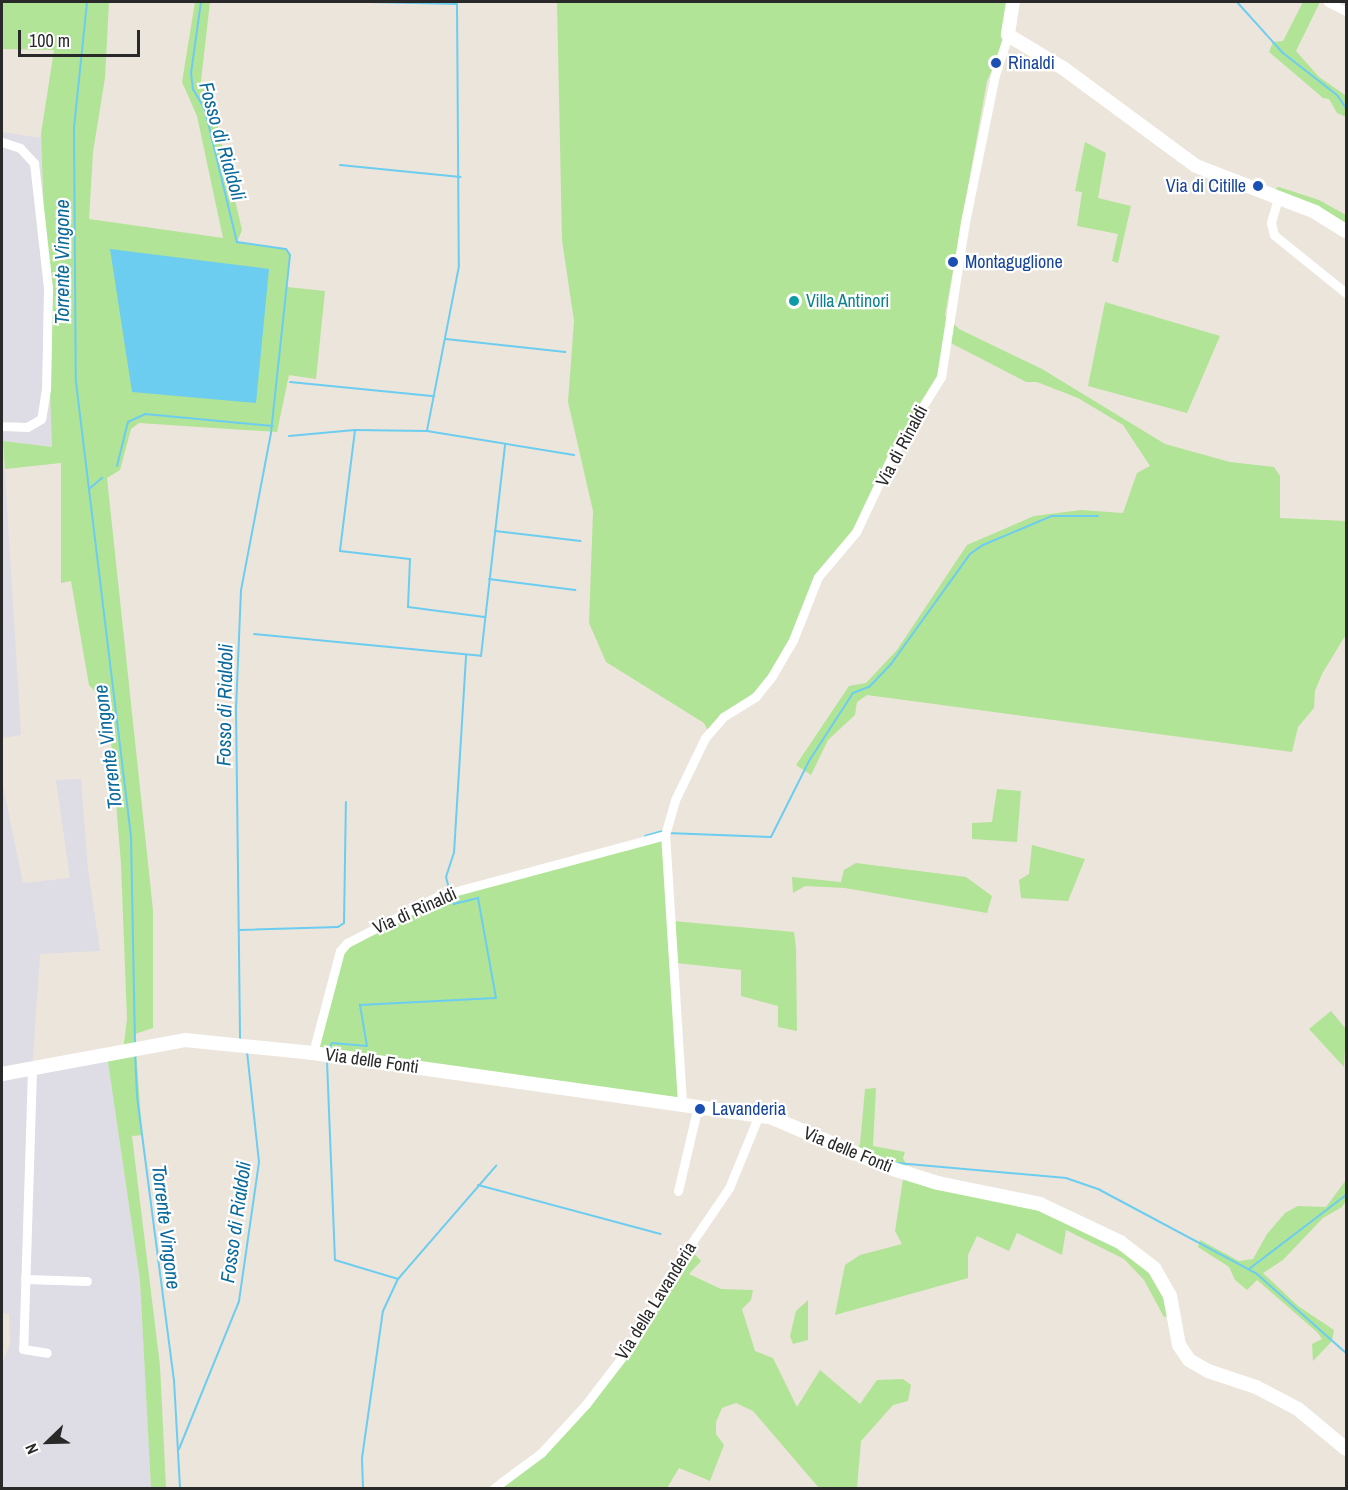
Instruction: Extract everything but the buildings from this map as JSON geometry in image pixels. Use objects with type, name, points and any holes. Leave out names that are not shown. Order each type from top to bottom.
[{"type":"street","name":"Via di Rinaldi","points":[[682,1103],[665,835],[675,800],[705,738],[723,717],[756,696],[772,676],[793,640],[818,578],[856,532],[892,456],[941,378],[965,222],[994,75],[1008,35],[1013,2]]},
{"type":"street","points":[[1328,2],[1347,11]]},
{"type":"street","points":[[1008,35],[1063,68],[1196,166],[1315,212],[1347,231]]},
{"type":"street","points":[[2,142],[20,148],[34,163],[48,288],[46,389],[41,419],[27,427],[2,426]]},
{"type":"street","points":[[1278,198],[1271,223],[1274,235],[1347,293]]},
{"type":"street","name":"Via di Rinaldi","points":[[313,1053],[340,951],[347,943],[438,896],[665,835]]},
{"type":"street","name":"Via delle Fonti","points":[[2,1074],[185,1040],[313,1053],[759,1115],[890,1168],[938,1183],[1040,1204],[1120,1242],[1154,1268],[1170,1296],[1179,1345],[1189,1360],[1298,1409],[1347,1449]]},
{"type":"street","points":[[32,1070],[23,1349],[47,1353]]},
{"type":"street","points":[[678,1191],[698,1106]]},
{"type":"street","name":"Via della Lavanderia","points":[[494,1488],[542,1453],[633,1343],[680,1260],[729,1188],[759,1115]]},
{"type":"street","points":[[25,1279],[87,1281]]},
{"type":"shaded area","points":[[2,132],[41,138],[52,447],[3,441],[21,735],[2,738]]},
{"type":"shaded area","points":[[81,779],[88,870],[100,951],[40,954],[32,1070],[107,1055],[140,1280],[151,1488],[2,1488],[2,1363],[10,1345],[9,1314],[2,1313],[2,781],[23,883],[70,878],[56,780]]},
{"type":"green space","points":[[2,2],[109,2],[105,78],[93,152],[89,219],[223,238],[197,116],[182,82],[195,2],[210,2],[201,81],[215,115],[242,230],[237,242],[286,249],[290,255],[287,287],[325,291],[316,379],[289,375],[277,432],[139,423],[131,429],[120,470],[107,478],[153,910],[153,1028],[135,1034],[142,1135],[132,1136],[160,1366],[166,1488],[151,1488],[140,1280],[107,1055],[123,1051],[127,1019],[121,864],[110,728],[99,696],[89,685],[71,581],[61,583],[61,463],[5,469],[3,441],[52,447],[41,134],[54,50],[2,49]]},
{"type":"green space","points":[[557,2],[1013,2],[1008,35],[987,81],[945,315],[959,329],[1042,369],[1165,444],[1230,462],[1274,467],[1280,476],[1280,518],[1346,521],[1345,636],[1322,674],[1315,691],[1314,708],[1298,727],[1292,752],[867,695],[857,702],[855,715],[828,740],[811,775],[796,765],[849,686],[866,683],[897,650],[967,545],[1034,516],[1081,510],[1123,513],[1137,473],[1150,466],[1123,425],[1078,398],[1037,382],[1026,382],[947,341],[941,377],[892,456],[856,532],[827,565],[772,676],[709,733],[704,723],[606,662],[589,623],[593,511],[568,402],[574,321],[562,240]]},
{"type":"green space","points":[[1303,2],[1320,2],[1296,51],[1319,77],[1345,95],[1346,117],[1337,113],[1329,99],[1323,98],[1269,52],[1273,42],[1283,41]]},
{"type":"green space","points":[[1085,142],[1106,153],[1098,198],[1131,206],[1118,263],[1112,261],[1118,234],[1077,226],[1082,192],[1075,191]]},
{"type":"green space","points":[[1276,188],[1319,200],[1346,215],[1346,231],[1278,198]]},
{"type":"green space","points":[[1105,302],[1220,336],[1187,413],[1088,386]]},
{"type":"green space","points":[[997,789],[1021,791],[1017,842],[972,839],[972,823],[992,822]]},
{"type":"green space","points":[[665,835],[673,921],[794,932],[796,948],[797,1031],[778,1027],[778,1006],[741,996],[741,970],[676,963],[682,1103],[313,1053],[340,951],[438,896]]},
{"type":"green space","points":[[1032,845],[1085,859],[1068,901],[1021,898],[1019,880],[1029,874]]},
{"type":"green space","points":[[856,863],[966,877],[992,896],[987,913],[845,888],[805,886],[793,893],[792,877],[841,882],[844,870]]},
{"type":"green space","points":[[1331,1011],[1346,1029],[1344,1067],[1309,1029]]},
{"type":"green space","points":[[876,1088],[873,1146],[905,1152],[903,1158],[911,1175],[1040,1204],[1154,1268],[1174,1315],[1164,1317],[1144,1280],[1124,1259],[1066,1230],[1062,1255],[1017,1233],[1009,1251],[977,1236],[968,1255],[968,1278],[835,1315],[845,1265],[860,1255],[902,1244],[895,1231],[904,1173],[854,1154],[860,1144],[865,1089]]},
{"type":"green space","points":[[1346,1180],[1346,1201],[1342,1207],[1323,1218],[1283,1260],[1263,1273],[1298,1306],[1334,1330],[1332,1341],[1313,1361],[1312,1344],[1322,1339],[1318,1333],[1257,1280],[1247,1290],[1235,1280],[1229,1267],[1198,1247],[1200,1240],[1239,1261],[1253,1259],[1267,1234],[1285,1213],[1298,1206],[1326,1207]]},
{"type":"green space","points":[[688,1247],[701,1261],[689,1274],[721,1289],[753,1290],[751,1300],[742,1309],[755,1351],[773,1358],[797,1407],[820,1370],[860,1404],[877,1380],[903,1379],[911,1385],[908,1401],[893,1405],[861,1441],[857,1488],[819,1488],[753,1411],[736,1403],[722,1408],[716,1422],[716,1434],[724,1445],[710,1481],[679,1468],[667,1488],[494,1488],[541,1453],[633,1343]]},
{"type":"green space","points":[[808,1300],[808,1340],[793,1344],[790,1336],[796,1311]]},
{"type":"water","points":[[110,249],[269,269],[256,403],[132,392]]},
{"type":"waterway","name":"Torrente Vingone","points":[[87,2],[74,127],[76,382],[131,836],[135,1044]]},
{"type":"waterway","name":"Fosso di Rialdoli","points":[[201,2],[191,73],[193,89],[205,110],[237,242],[286,249],[290,255],[271,433],[241,590],[236,707],[240,1039]]},
{"type":"waterway","points":[[370,2],[457,4],[459,266],[427,431]]},
{"type":"waterway","name":"Fosso di Rialdoli","points":[[1237,2],[1283,53],[1337,95],[1346,108]]},
{"type":"waterway","points":[[340,165],[460,177]]},
{"type":"waterway","points":[[446,339],[565,352]]},
{"type":"waterway","points":[[290,382],[434,396]]},
{"type":"waterway","points":[[117,466],[128,422],[145,414],[272,426]]},
{"type":"waterway","points":[[355,430],[340,551],[410,559],[408,607],[484,617]]},
{"type":"waterway","points":[[289,436],[355,430],[427,431],[574,455]]},
{"type":"waterway","points":[[254,634],[481,656],[505,444]]},
{"type":"waterway","points":[[90,488],[102,478]]},
{"type":"waterway","points":[[667,833],[771,837],[809,761],[853,693],[869,687],[891,664],[970,554],[983,545],[1052,516],[1098,516]]},
{"type":"waterway","points":[[495,531],[580,541]]},
{"type":"waterway","points":[[489,579],[575,590]]},
{"type":"waterway","points":[[449,889],[446,877],[454,853],[466,655]]},
{"type":"waterway","points":[[239,930],[338,927],[344,923],[346,802]]},
{"type":"waterway","points":[[645,836],[662,831]]},
{"type":"waterway","points":[[328,1049],[332,1043],[367,1046],[360,1005],[496,998],[478,898],[454,904],[451,895]]},
{"type":"waterway","name":"Fosso di Rialdoli","points":[[179,1449],[239,1301],[259,1162],[247,1052]]},
{"type":"waterway","name":"Torrente Vingone","points":[[135,1053],[137,1096],[174,1380],[180,1488]]},
{"type":"waterway","points":[[327,1061],[335,1260],[398,1279]]},
{"type":"waterway","points":[[897,1163],[1066,1178],[1100,1190],[1257,1274],[1346,1353]]},
{"type":"waterway","points":[[363,1488],[362,1458],[383,1311],[398,1279],[496,1166]]},
{"type":"waterway","points":[[478,1185],[661,1234]]},
{"type":"waterway","points":[[1249,1269],[1346,1195]]},
{"type":"place","name":"Rinaldi","points":[[996,63]]},
{"type":"place","name":"Via di Citille","points":[[1258,186]]},
{"type":"place","name":"Montaguglione","points":[[953,262]]},
{"type":"place","name":"Villa Antinori","points":[[794,301]]},
{"type":"place","name":"Lavanderia","points":[[700,1109]]}]
